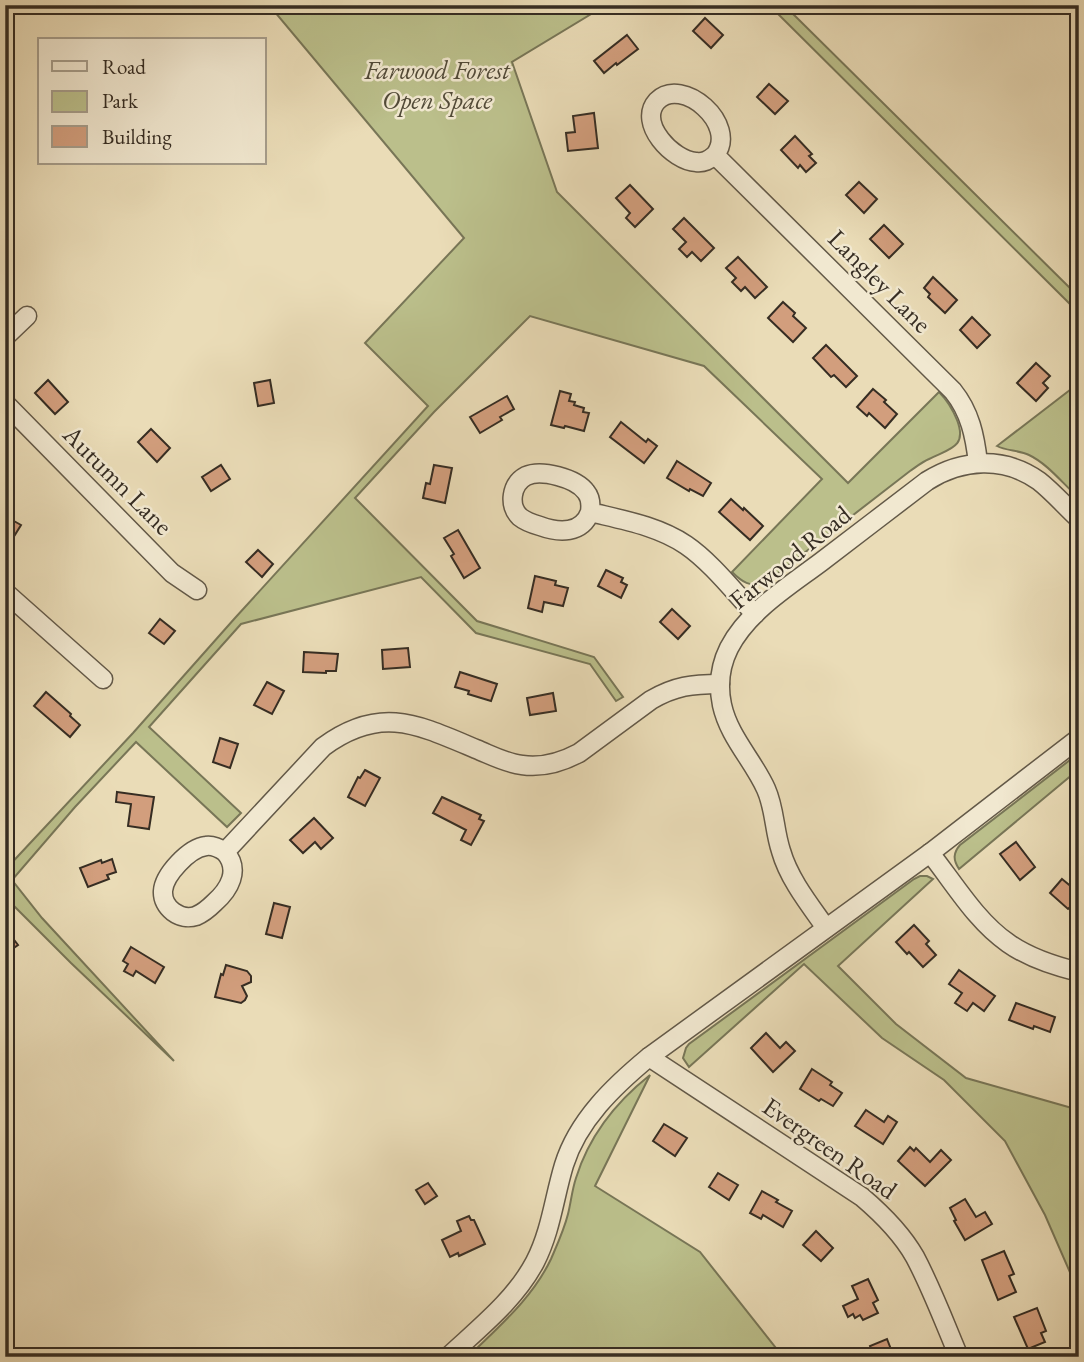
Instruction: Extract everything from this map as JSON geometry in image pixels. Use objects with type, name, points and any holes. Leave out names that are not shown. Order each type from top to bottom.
[{"type":"street","name":"Langley Lane","points":[[715,155],[953,391],[961,401],[972,425],[978,463]]},
{"type":"street","points":[[5,337],[27,316]]},
{"type":"street","name":"Autumn Lane","points":[[5,403],[172,573],[197,590]]},
{"type":"street","name":"Farwood Road","points":[[826,928],[800,891],[786,865],[766,789],[730,728],[722,705],[720,684],[729,647],[755,614],[927,481],[951,468],[978,463],[1005,465],[1042,483],[1079,519]]},
{"type":"street","points":[[590,512],[651,528],[677,540],[700,556],[755,614]]},
{"type":"street","points":[[5,592],[103,679]]},
{"type":"street","points":[[225,852],[323,747],[351,729],[367,724],[401,722],[433,730],[501,760],[523,765],[547,765],[579,753],[662,693],[685,686],[720,684]]},
{"type":"street","points":[[448,1357],[502,1306],[534,1265],[548,1233],[564,1166],[574,1140],[615,1086],[649,1057],[930,852],[1079,738]]},
{"type":"street","points":[[930,852],[974,910],[1008,943],[1040,960],[1079,972]]},
{"type":"street","name":"Evergreen Road","points":[[649,1057],[862,1196],[880,1212],[914,1256],[959,1357]]},
{"type":"green space","name":"Farwood Forest Open Space","points":[[269,5],[606,5],[512,62],[557,192],[848,483],[939,392],[955,416],[960,436],[958,442],[949,450],[910,471],[764,584],[750,584],[732,572],[822,479],[704,366],[530,316],[434,412],[355,498],[477,621],[594,657],[623,697],[616,701],[590,664],[476,633],[421,577],[241,624],[149,727],[241,813],[227,827],[136,742],[12,880],[42,918],[174,1061],[5,897],[5,870],[133,733],[428,406],[365,343],[464,238]]},
{"type":"green space","points":[[769,5],[784,5],[1079,297],[1079,313]]},
{"type":"green space","points":[[1079,383],[1079,498],[1036,459],[1025,453],[997,446]]},
{"type":"green space","points":[[1079,753],[1079,769],[959,869],[955,857],[960,845]]},
{"type":"green space","points":[[920,876],[933,879],[838,966],[896,1024],[966,1078],[1079,1110],[1079,1293],[1045,1215],[1005,1141],[944,1080],[882,1038],[804,964],[689,1067],[683,1058],[689,1044]]},
{"type":"green space","points":[[650,1075],[595,1186],[700,1252],[783,1357],[468,1357],[514,1312],[534,1287],[551,1259],[562,1232],[576,1178],[588,1148],[615,1108]]},
{"type":"building","points":[[705,18],[723,35],[711,48],[693,31]]},
{"type":"building","points":[[627,35],[638,49],[604,73],[594,61]]},
{"type":"building","points":[[769,84],[788,101],[775,114],[757,97]]},
{"type":"building","points":[[594,113],[598,148],[568,151],[566,133],[575,132],[573,116]]},
{"type":"building","points":[[795,136],[812,154],[809,156],[816,163],[806,172],[800,165],[798,168],[781,150]]},
{"type":"building","points":[[859,182],[877,199],[864,213],[846,195]]},
{"type":"building","points":[[630,185],[653,209],[635,227],[626,218],[630,213],[616,198]]},
{"type":"building","points":[[684,218],[714,248],[701,261],[692,252],[687,257],[679,249],[686,242],[673,229]]},
{"type":"building","points":[[884,225],[903,244],[889,258],[870,239]]},
{"type":"building","points":[[738,257],[767,287],[755,298],[745,287],[741,291],[732,282],[736,278],[726,268]]},
{"type":"building","points":[[933,277],[957,300],[945,313],[928,297],[930,294],[924,288]]},
{"type":"building","points":[[783,302],[806,328],[793,342],[768,318]]},
{"type":"building","points":[[972,317],[990,335],[977,348],[960,330]]},
{"type":"building","points":[[826,345],[857,376],[846,387],[834,375],[831,377],[813,358]]},
{"type":"building","points":[[1036,363],[1050,376],[1043,383],[1048,388],[1036,401],[1017,383]]},
{"type":"building","points":[[48,380],[68,402],[55,414],[35,393]]},
{"type":"building","points":[[270,380],[274,403],[258,406],[254,383]]},
{"type":"building","points":[[873,389],[897,414],[885,428],[869,413],[867,416],[857,407]]},
{"type":"building","points":[[560,391],[571,394],[569,401],[584,408],[583,412],[589,413],[584,431],[551,425]]},
{"type":"building","points":[[507,396],[514,409],[480,433],[470,417]]},
{"type":"building","points":[[621,422],[646,442],[648,439],[657,446],[644,463],[610,437]]},
{"type":"building","points":[[151,429],[170,448],[157,462],[138,442]]},
{"type":"building","points":[[677,461],[711,483],[703,496],[667,478]]},
{"type":"building","points":[[221,465],[230,479],[211,491],[202,477]]},
{"type":"building","points":[[434,465],[452,468],[445,503],[423,498],[426,483],[430,484]]},
{"type":"building","points":[[731,499],[763,526],[750,540],[719,512]]},
{"type":"building","points":[[5,516],[21,525],[5,551]]},
{"type":"building","points":[[458,530],[480,568],[464,578],[444,538]]},
{"type":"building","points":[[258,550],[273,564],[262,577],[246,562]]},
{"type":"building","points":[[606,570],[623,578],[621,582],[627,585],[621,598],[598,586]]},
{"type":"building","points":[[535,576],[556,581],[555,585],[568,588],[563,606],[544,602],[542,612],[528,608]]},
{"type":"building","points":[[672,609],[690,626],[678,639],[660,622]]},
{"type":"building","points":[[160,619],[175,631],[164,644],[149,633]]},
{"type":"building","points":[[408,648],[410,667],[383,669],[382,650]]},
{"type":"building","points":[[304,652],[338,654],[336,671],[303,672]]},
{"type":"building","points":[[460,672],[497,684],[491,701],[455,687]]},
{"type":"building","points":[[267,682],[284,691],[272,714],[254,705]]},
{"type":"building","points":[[46,692],[80,725],[70,737],[34,706]]},
{"type":"building","points":[[553,693],[556,711],[530,715],[527,698]]},
{"type":"building","points":[[220,738],[238,744],[230,768],[213,762]]},
{"type":"building","points":[[365,770],[380,778],[365,806],[348,797],[358,777],[360,778]]},
{"type":"building","points":[[117,792],[154,797],[149,829],[128,826],[131,804],[116,802]]},
{"type":"building","points":[[442,797],[481,815],[479,819],[484,821],[471,845],[461,840],[466,830],[433,813]]},
{"type":"building","points":[[314,818],[333,838],[321,849],[315,842],[303,853],[290,840]]},
{"type":"building","points":[[1016,842],[1035,867],[1020,880],[1000,854]]},
{"type":"building","points":[[112,859],[116,872],[107,875],[109,879],[88,887],[80,868]]},
{"type":"building","points":[[1062,879],[1079,893],[1079,914],[1070,907],[1068,909],[1050,893]]},
{"type":"building","points":[[274,903],[290,907],[282,938],[266,934]]},
{"type":"building","points":[[914,925],[929,941],[926,944],[936,955],[923,967],[896,942]]},
{"type":"building","points":[[5,928],[18,945],[5,954]]},
{"type":"building","points":[[131,947],[164,967],[155,983],[136,971],[133,976],[124,971],[128,964],[123,961]]},
{"type":"building","points":[[226,965],[247,971],[251,976],[251,982],[242,986],[247,996],[241,1003],[215,997]]},
{"type":"building","points":[[959,970],[995,996],[984,1011],[973,1003],[967,1011],[955,1003],[962,993],[949,984]]},
{"type":"building","points":[[1016,1003],[1055,1017],[1050,1032],[1009,1020]]},
{"type":"building","points":[[766,1033],[780,1048],[786,1042],[795,1051],[773,1072],[751,1048]]},
{"type":"building","points":[[812,1069],[832,1082],[830,1085],[842,1093],[833,1106],[800,1089]]},
{"type":"building","points":[[866,1110],[884,1122],[888,1116],[897,1122],[883,1144],[855,1126]]},
{"type":"building","points":[[664,1124],[687,1138],[675,1156],[653,1141]]},
{"type":"building","points":[[910,1147],[914,1151],[916,1148],[930,1162],[941,1150],[951,1160],[925,1186],[898,1161]]},
{"type":"building","points":[[718,1173],[738,1185],[729,1200],[709,1187]]},
{"type":"building","points":[[428,1183],[437,1196],[425,1204],[416,1190]]},
{"type":"building","points":[[762,1191],[792,1211],[783,1227],[763,1215],[761,1219],[750,1213]]},
{"type":"building","points":[[965,1199],[976,1217],[985,1212],[992,1224],[965,1240],[950,1208]]},
{"type":"building","points":[[469,1216],[474,1220],[485,1244],[459,1256],[458,1253],[450,1257],[442,1240],[461,1231],[457,1221]]},
{"type":"building","points":[[816,1231],[833,1248],[821,1261],[803,1245]]},
{"type":"building","points":[[1004,1251],[1014,1274],[1009,1276],[1016,1292],[998,1300],[982,1260]]},
{"type":"building","points":[[868,1279],[878,1300],[873,1303],[878,1313],[863,1320],[860,1315],[855,1318],[853,1314],[848,1317],[843,1306],[858,1299],[852,1286]]},
{"type":"building","points":[[1037,1308],[1046,1331],[1041,1333],[1045,1342],[1028,1349],[1014,1317]]},
{"type":"building","points":[[887,1339],[894,1357],[874,1357],[870,1346]]}]
